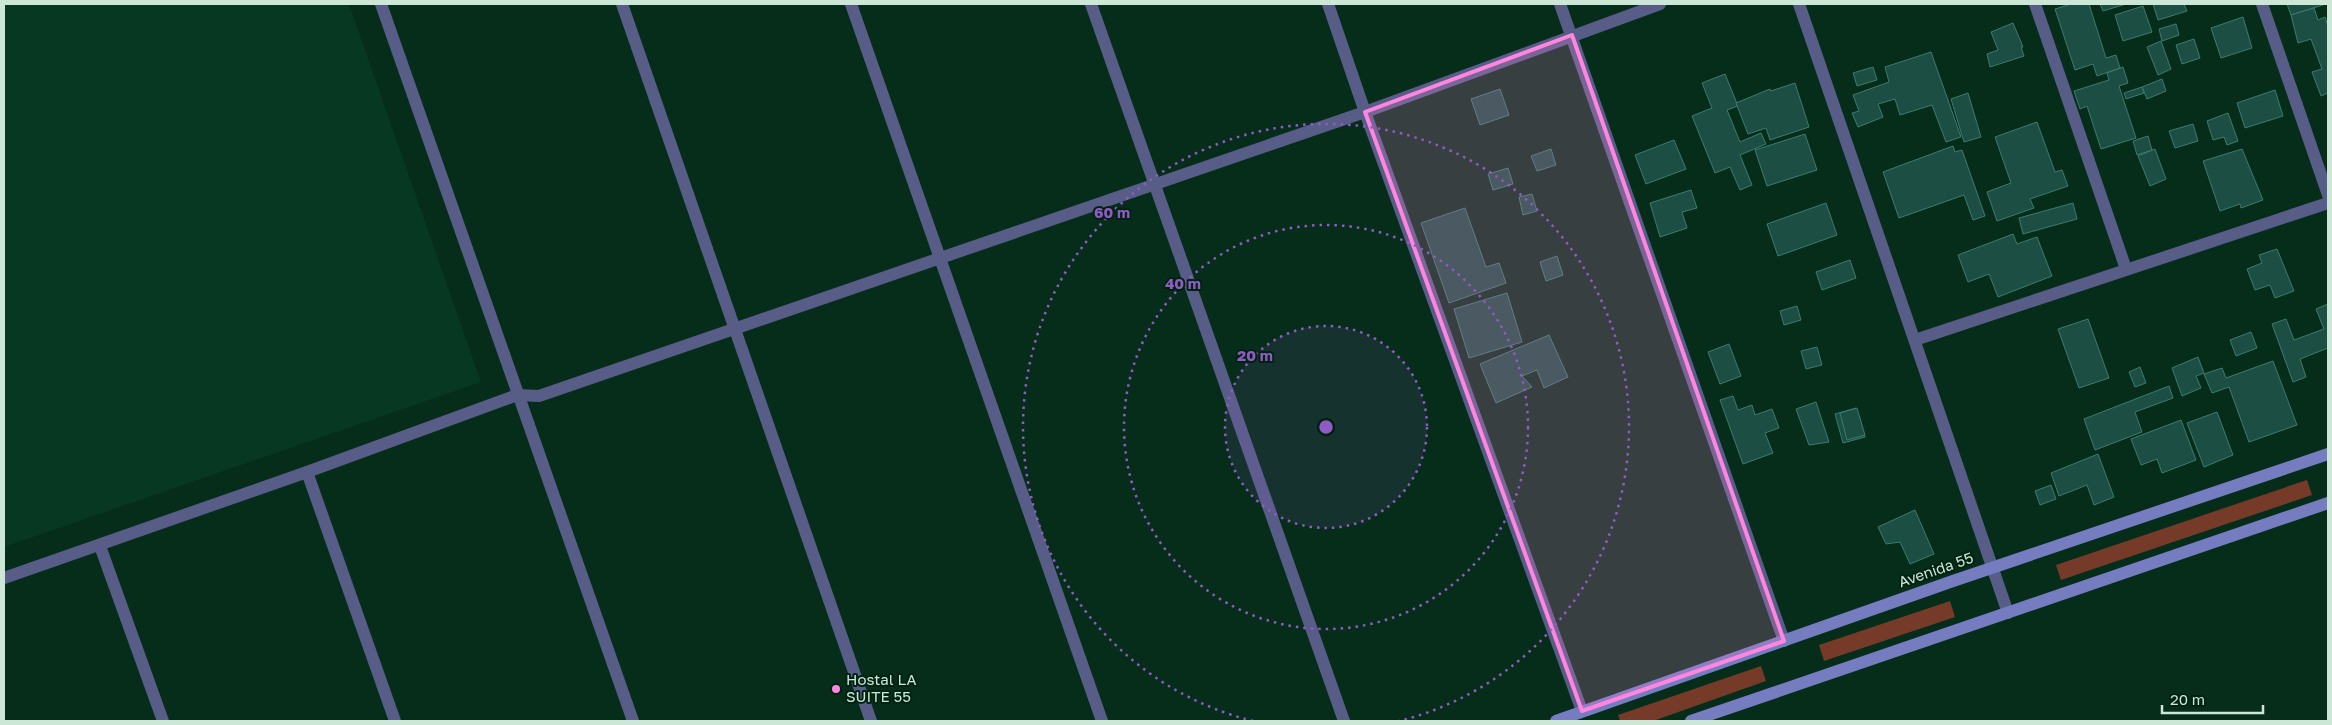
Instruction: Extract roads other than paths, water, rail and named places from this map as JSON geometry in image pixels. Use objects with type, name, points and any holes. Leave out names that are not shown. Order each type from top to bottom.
[{"type":"street","points":[[381,4],[633,721]]},
{"type":"street","points":[[622,4],[871,721]]},
{"type":"street","points":[[851,4],[941,256],[1102,721]]},
{"type":"street","points":[[1091,4],[1344,721]]},
{"type":"street","points":[[1328,4],[1365,112],[1582,711]]},
{"type":"street","points":[[1560,4],[1784,641]]},
{"type":"street","points":[[4,578],[100,546],[517,395],[539,396],[941,256],[1365,112],[1660,4]]},
{"type":"street","points":[[1799,4],[2008,614]]},
{"type":"street","points":[[2035,4],[2126,269]]},
{"type":"street","points":[[2262,4],[2328,195]]},
{"type":"street","points":[[1915,340],[2328,203]]},
{"type":"street","name":"Avenida 55","points":[[1556,721],[1993,568],[2328,454]]},
{"type":"street","points":[[307,472],[395,721]]},
{"type":"street","points":[[1692,721],[2328,503]]},
{"type":"street","points":[[100,546],[163,721]]},
{"type":"place","name":"Hostal LA SUITE 55","points":[[836,689]]}]
